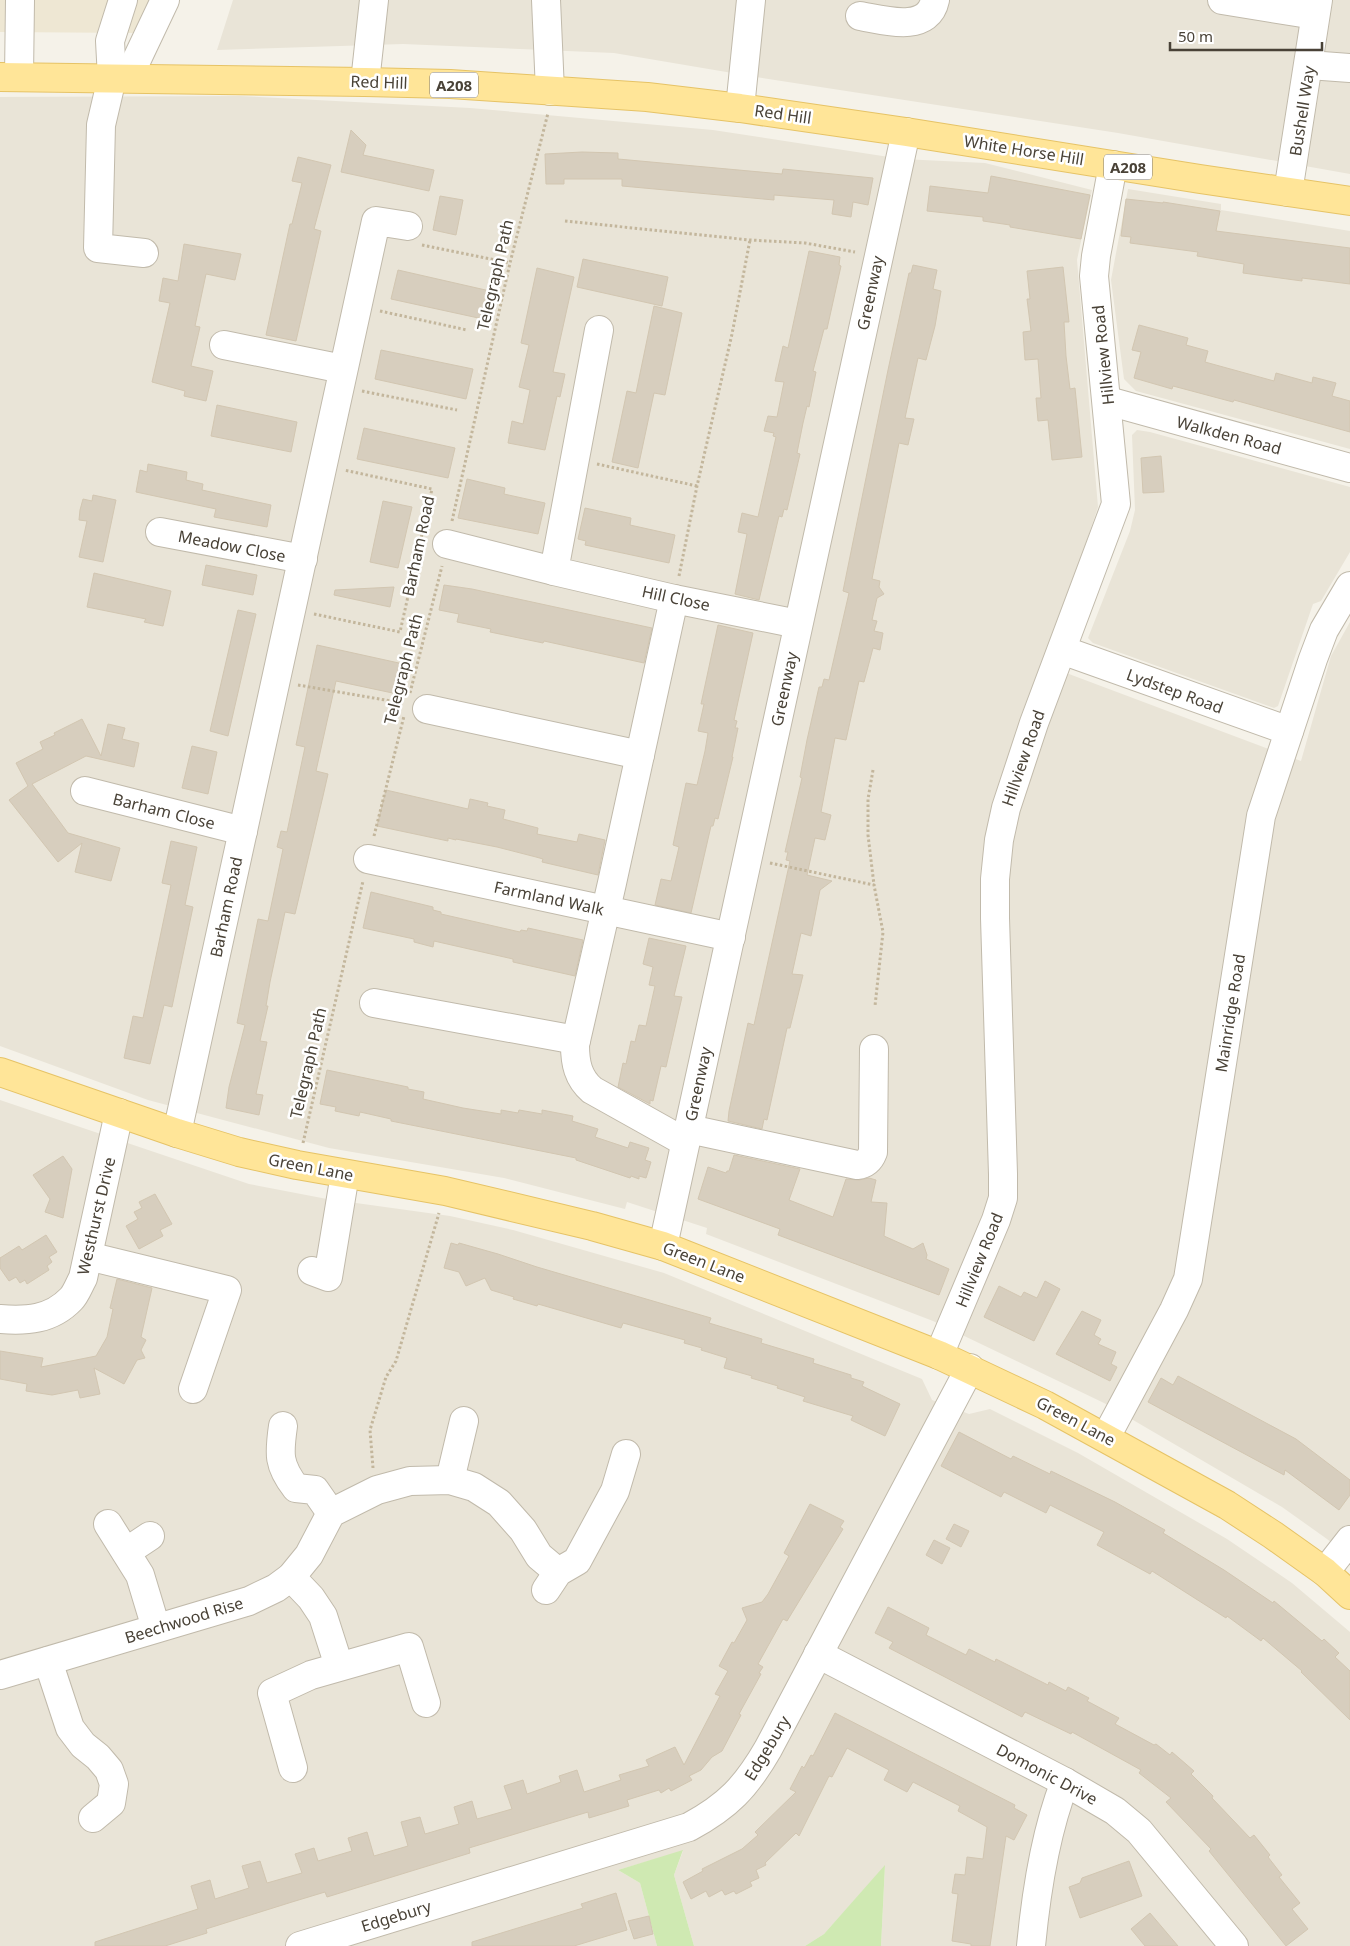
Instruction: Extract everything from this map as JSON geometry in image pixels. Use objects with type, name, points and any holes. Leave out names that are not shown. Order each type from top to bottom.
[{"type":"main road","name":"Red Hill","points":[[9,77],[365,82],[552,91],[648,97],[906,132]]},
{"type":"main road","name":"White Horse Hill","points":[[906,132],[1350,201]]},
{"type":"main road","name":"Green Lane","points":[[0,1072],[119,1114],[239,1152],[297,1165],[445,1191],[592,1226],[663,1246],[940,1355],[970,1368],[1106,1437],[1227,1505],[1273,1534],[1325,1572],[1350,1595]]},
{"type":"street","points":[[9,77],[20,0]]},
{"type":"street","points":[[120,78],[110,40],[122,0]]},
{"type":"street","points":[[144,252],[98,248],[100,125],[120,78],[165,0]]},
{"type":"street","points":[[365,82],[374,0]]},
{"type":"street","points":[[546,0],[552,91]]},
{"type":"street","points":[[740,108],[752,0]]},
{"type":"street","points":[[860,16],[906,23],[917,21],[930,10],[935,0]]},
{"type":"street","points":[[1222,0],[1317,7]]},
{"type":"street","name":"Bushell Way","points":[[1288,192],[1317,7]]},
{"type":"street","points":[[1309,65],[1350,68]]},
{"type":"street","name":"Greenway","points":[[663,1246],[906,132]]},
{"type":"street","name":"Hillview Road","points":[[940,1355],[996,1220],[1003,1198],[1003,1142],[995,918],[996,869],[999,840],[1006,808],[1034,723],[1116,504],[1108,402],[1094,276],[1096,256],[1114,164]]},
{"type":"street","name":"Barham Road","points":[[177,1133],[376,221],[411,235]]},
{"type":"street","points":[[554,571],[599,330]]},
{"type":"street","points":[[224,345],[341,378]]},
{"type":"street","name":"Walkden Road","points":[[1108,402],[1350,468]]},
{"type":"street","name":"Meadow Close","points":[[160,532],[303,559]]},
{"type":"street","name":"Hill Close","points":[[447,544],[674,599],[798,624]]},
{"type":"street","name":"Mainridge Road","points":[[1106,1437],[1174,1310],[1188,1279],[1261,816],[1324,630],[1350,586]]},
{"type":"street","points":[[674,599],[576,1040],[575,1061],[584,1083],[592,1090],[687,1136],[857,1166],[870,1160],[873,1152],[874,1049]]},
{"type":"street","name":"Lydstep Road","points":[[1062,650],[1289,731]]},
{"type":"street","points":[[414,706],[640,755]]},
{"type":"street","name":"Barham Close","points":[[85,791],[243,831]]},
{"type":"street","name":"Farmland Walk","points":[[368,858],[731,937]]},
{"type":"street","points":[[374,1003],[576,1040]]},
{"type":"street","name":"Westhurst Drive","points":[[0,1319],[24,1321],[52,1314],[72,1299],[83,1278],[119,1114]]},
{"type":"street","points":[[327,1276],[345,1174]]},
{"type":"street","points":[[88,1256],[227,1290],[193,1389]]},
{"type":"street","name":"Edgebury","points":[[300,1946],[689,1827],[724,1806],[753,1775],[970,1368]]},
{"type":"street","points":[[450,1480],[464,1421]]},
{"type":"street","points":[[283,1426],[279,1451],[285,1474],[296,1488],[315,1490],[331,1513],[377,1490],[410,1481],[450,1480],[474,1488],[499,1503],[523,1530],[552,1581],[577,1561],[615,1491],[626,1454]]},
{"type":"street","name":"Beechwood Rise","points":[[0,1675],[249,1601],[276,1588],[291,1577],[309,1555],[331,1513]]},
{"type":"street","points":[[108,1524],[140,1575],[156,1628]]},
{"type":"street","points":[[126,1552],[150,1536]]},
{"type":"street","points":[[1325,1572],[1350,1540]]},
{"type":"street","points":[[291,1577],[311,1598],[323,1616],[339,1666]]},
{"type":"street","points":[[293,1768],[272,1693],[311,1675],[409,1647],[426,1703]]},
{"type":"street","name":"Domonic Drive","points":[[818,1654],[1065,1782],[1115,1811],[1139,1831],[1234,1946]]},
{"type":"street","points":[[48,1661],[70,1728],[83,1745],[98,1757],[109,1770],[114,1784],[111,1803],[93,1818]]},
{"type":"street","points":[[1031,1946],[1055,1806],[1065,1782]]},
{"type":"path","name":"Telegraph Path","points":[[297,1165],[368,858],[414,706],[447,544],[510,263],[552,91]]},
{"type":"path","points":[[565,221],[750,240],[805,243],[878,256]]},
{"type":"path","points":[[411,235],[510,263]]},
{"type":"path","points":[[674,599],[696,486],[732,334],[750,240]]},
{"type":"path","points":[[357,306],[467,330]]},
{"type":"path","points":[[341,378],[458,410]]},
{"type":"path","points":[[574,460],[696,486]]},
{"type":"path","name":"Barham Road","points":[[292,609],[400,632],[432,489],[323,466]]},
{"type":"path","points":[[276,681],[391,701]]},
{"type":"path","points":[[873,770],[868,799],[868,835],[874,885],[883,932],[875,1006]]},
{"type":"path","points":[[748,858],[874,885]]},
{"type":"path","points":[[377,1490],[370,1452],[370,1430],[386,1377],[396,1361],[445,1191]]},
{"type":"shaded area","points":[[0,0],[153,0],[137,33],[0,32]]},
{"type":"shaded area","points":[[233,0],[1350,0],[1350,174],[1118,133],[614,53],[403,44],[217,50]]},
{"type":"shaded area","points":[[240,96],[470,108],[713,130],[902,159],[985,163],[1092,190],[1077,260],[1098,507],[1045,665],[1301,761],[1331,656],[1350,622],[1350,1558],[1282,1507],[1104,1403],[933,1321],[706,1234],[707,1228],[627,1202],[625,1209],[504,1178],[329,1148],[148,1100],[0,1046],[0,97]]},
{"type":"shaded area","points":[[1128,189],[1221,204],[1221,210],[1350,231],[1350,449],[1136,391],[1124,379],[1111,280]]},
{"type":"shaded area","points":[[1137,430],[1350,487],[1350,552],[1321,601],[1313,604],[1278,706],[1274,708],[1093,643],[1088,638],[1130,531],[1135,510],[1132,435]]},
{"type":"shaded area","points":[[0,1100],[249,1184],[327,1199],[450,1216],[513,1230],[664,1273],[922,1379],[932,1400],[969,1414],[990,1409],[1078,1453],[1227,1539],[1292,1583],[1350,1632],[1350,1946],[881,1946],[885,1866],[824,1934],[805,1946],[694,1946],[674,1875],[683,1851],[618,1870],[640,1883],[657,1946],[0,1946]]},
{"type":"green space","points":[[683,1850],[674,1875],[694,1946],[657,1946],[640,1883],[618,1870]]},
{"type":"green space","points":[[885,1865],[881,1946],[805,1946],[824,1934]]},
{"type":"building","points":[[351,130],[366,145],[363,155],[434,170],[429,191],[341,172]]},
{"type":"building","points":[[618,153],[618,159],[782,174],[783,169],[873,178],[868,205],[853,202],[851,217],[832,214],[834,200],[774,195],[774,200],[622,186],[622,179],[564,179],[564,184],[546,184],[545,154]]},
{"type":"building","points":[[298,157],[331,165],[314,229],[321,231],[296,341],[266,335],[290,224],[292,224],[302,183],[292,181]]},
{"type":"building","points":[[991,176],[1090,195],[1081,239],[983,221],[983,217],[927,211],[930,186],[988,193]]},
{"type":"building","points":[[440,196],[463,200],[456,235],[433,230]]},
{"type":"building","points":[[1126,199],[1163,202],[1220,211],[1216,231],[1350,248],[1350,284],[1302,278],[1302,281],[1243,273],[1244,264],[1197,256],[1198,252],[1130,243],[1131,237],[1121,236]]},
{"type":"building","points":[[184,244],[241,254],[235,280],[206,274],[195,326],[200,327],[191,366],[213,371],[206,401],[184,396],[185,391],[152,382],[170,303],[159,301],[163,278],[178,281]]},
{"type":"building","points":[[809,251],[840,257],[839,265],[841,266],[827,329],[824,329],[813,371],[816,372],[809,407],[807,406],[803,423],[797,453],[800,454],[787,510],[784,509],[782,517],[779,516],[759,600],[735,594],[747,534],[738,532],[742,513],[758,517],[776,437],[773,436],[774,433],[764,431],[768,416],[777,417],[784,382],[775,381],[783,346],[788,348]]},
{"type":"building","points":[[583,259],[668,277],[662,306],[577,287]]},
{"type":"building","points":[[913,265],[937,270],[933,289],[941,291],[935,326],[926,360],[918,358],[905,418],[914,419],[908,445],[899,443],[872,579],[880,581],[879,587],[884,594],[877,598],[872,620],[877,621],[874,631],[883,633],[880,650],[873,648],[864,682],[859,681],[846,740],[835,738],[821,812],[831,815],[825,840],[815,838],[807,875],[832,881],[820,890],[811,936],[801,933],[792,974],[803,975],[790,1028],[787,1028],[767,1120],[764,1119],[762,1129],[728,1121],[729,1111],[748,1023],[754,1025],[790,861],[786,860],[788,852],[785,852],[802,778],[800,777],[819,687],[822,687],[824,679],[829,680],[849,593],[843,591],[888,370],[909,273],[911,273]]},
{"type":"building","points":[[1063,267],[1069,322],[1064,322],[1066,356],[1070,389],[1075,388],[1082,457],[1052,460],[1048,420],[1038,421],[1036,398],[1041,398],[1038,359],[1025,360],[1023,332],[1031,331],[1027,299],[1030,299],[1027,271]]},
{"type":"building","points":[[537,268],[574,277],[553,372],[565,374],[560,397],[557,396],[545,450],[508,443],[512,421],[523,424],[530,390],[519,387],[529,345],[521,343]]},
{"type":"building","points":[[398,270],[490,291],[483,319],[391,299]]},
{"type":"building","points":[[654,306],[682,313],[665,395],[654,393],[638,468],[612,462],[627,391],[636,393]]},
{"type":"building","points":[[1139,325],[1188,338],[1186,345],[1208,351],[1205,362],[1274,381],[1276,373],[1312,383],[1313,377],[1336,383],[1332,396],[1350,401],[1350,432],[1234,400],[1233,402],[1173,386],[1172,389],[1134,378],[1141,352],[1132,350]]},
{"type":"building","points":[[381,350],[473,369],[466,399],[375,379]]},
{"type":"building","points":[[217,405],[297,422],[291,452],[211,436]]},
{"type":"building","points":[[364,428],[455,448],[448,478],[357,459]]},
{"type":"building","points":[[1161,456],[1164,492],[1143,493],[1141,458]]},
{"type":"building","points":[[148,464],[187,472],[186,480],[203,484],[202,490],[271,505],[267,527],[214,517],[216,509],[136,492],[140,470],[147,472]]},
{"type":"building","points":[[467,479],[505,488],[504,494],[545,503],[538,534],[458,518]]},
{"type":"building","points":[[93,495],[116,500],[103,562],[79,557],[87,521],[79,520],[80,510],[83,499],[92,501]]},
{"type":"building","points":[[383,501],[412,507],[398,568],[370,562]]},
{"type":"building","points":[[585,508],[631,518],[630,525],[675,535],[669,563],[585,545],[586,541],[578,539]]},
{"type":"building","points":[[206,565],[257,575],[253,595],[202,585]]},
{"type":"building","points":[[94,573],[171,591],[163,626],[144,622],[146,619],[87,607]]},
{"type":"building","points":[[444,585],[472,589],[652,628],[644,663],[544,641],[543,643],[490,632],[491,629],[457,622],[459,614],[439,610]]},
{"type":"building","points":[[394,587],[390,607],[334,595],[335,590]]},
{"type":"building","points":[[238,610],[256,614],[228,736],[210,731]]},
{"type":"building","points":[[718,625],[753,633],[734,720],[737,721],[735,728],[738,728],[733,757],[718,819],[715,818],[713,826],[711,826],[691,913],[655,905],[661,879],[671,881],[679,847],[673,845],[686,783],[697,785],[705,751],[708,733],[698,731],[704,704],[701,704]]},
{"type":"building","points":[[317,645],[408,665],[402,695],[336,681],[316,771],[328,774],[295,914],[285,912],[270,982],[266,1006],[268,1006],[260,1041],[267,1042],[256,1094],[263,1095],[259,1115],[226,1108],[229,1087],[245,1025],[237,1023],[258,919],[268,921],[283,849],[277,847],[281,831],[287,832],[305,747],[296,745]]},
{"type":"building","points":[[82,719],[101,756],[108,724],[125,728],[122,739],[139,743],[134,767],[86,756],[32,784],[68,833],[120,848],[111,881],[75,872],[82,843],[58,862],[9,800],[28,786],[16,763],[43,749],[40,742]]},
{"type":"building","points":[[192,746],[217,752],[208,794],[182,788]]},
{"type":"building","points":[[386,790],[468,809],[470,799],[488,803],[487,806],[505,810],[503,819],[538,828],[537,834],[577,842],[579,834],[605,840],[598,875],[542,862],[543,859],[497,847],[448,838],[448,841],[377,826]]},
{"type":"building","points":[[171,841],[197,847],[185,905],[193,907],[172,1007],[164,1005],[150,1064],[124,1058],[133,1016],[143,1018],[171,885],[162,883]]},
{"type":"building","points":[[371,892],[433,907],[433,910],[441,912],[441,914],[520,932],[521,930],[527,931],[528,928],[583,940],[575,976],[513,962],[513,959],[434,941],[433,947],[414,942],[414,939],[363,928]]},
{"type":"building","points":[[649,938],[686,946],[674,996],[682,997],[666,1067],[661,1066],[653,1101],[650,1100],[650,1104],[618,1087],[623,1063],[626,1064],[631,1041],[635,1042],[639,1025],[646,1026],[655,986],[649,985],[653,967],[643,964]]},
{"type":"building","points":[[327,1070],[408,1087],[408,1089],[424,1092],[423,1099],[463,1108],[501,1114],[501,1110],[518,1113],[519,1110],[542,1114],[542,1110],[573,1116],[572,1121],[598,1129],[595,1137],[628,1148],[630,1142],[649,1148],[645,1160],[651,1162],[646,1178],[639,1176],[639,1179],[631,1176],[630,1178],[576,1160],[576,1158],[391,1121],[391,1119],[360,1112],[359,1116],[335,1111],[336,1107],[320,1104]]},
{"type":"building","points":[[734,1155],[800,1169],[789,1200],[833,1217],[846,1179],[859,1180],[869,1178],[876,1180],[871,1202],[887,1203],[884,1236],[913,1249],[923,1243],[927,1255],[926,1259],[949,1269],[939,1295],[778,1235],[780,1229],[698,1199],[708,1167],[726,1173],[729,1171]]},
{"type":"building","points":[[63,1156],[72,1169],[63,1218],[45,1212],[50,1199],[33,1175]]},
{"type":"building","points":[[155,1194],[172,1224],[160,1230],[163,1236],[139,1249],[126,1226],[138,1219],[134,1212],[142,1208],[139,1202]]},
{"type":"building","points":[[46,1235],[57,1252],[49,1257],[52,1262],[47,1266],[49,1270],[27,1284],[25,1280],[20,1283],[16,1277],[9,1281],[0,1268],[0,1258],[19,1246],[22,1250]]},
{"type":"building","points":[[451,1243],[458,1245],[459,1243],[498,1254],[711,1318],[709,1323],[762,1339],[761,1343],[814,1359],[813,1363],[851,1375],[851,1378],[864,1382],[862,1386],[900,1404],[885,1436],[851,1420],[853,1416],[803,1401],[805,1397],[751,1378],[752,1376],[724,1368],[727,1358],[684,1343],[685,1340],[623,1323],[621,1328],[538,1304],[537,1306],[513,1299],[514,1297],[491,1290],[485,1278],[466,1286],[459,1272],[444,1268]]},
{"type":"building","points":[[117,1279],[152,1288],[141,1337],[146,1340],[141,1350],[145,1358],[137,1360],[124,1384],[94,1368],[100,1394],[80,1398],[78,1390],[52,1395],[26,1391],[27,1384],[0,1379],[0,1351],[43,1358],[41,1367],[96,1356],[107,1337],[113,1309],[110,1308]]},
{"type":"building","points":[[1045,1281],[1060,1289],[1034,1341],[984,1317],[999,1286],[1021,1297],[1024,1292],[1037,1298]]},
{"type":"building","points":[[1082,1311],[1101,1320],[1094,1335],[1101,1339],[1098,1344],[1116,1352],[1111,1364],[1117,1367],[1110,1381],[1056,1354]]},
{"type":"building","points":[[1178,1376],[1296,1439],[1350,1480],[1350,1495],[1339,1510],[1285,1470],[1284,1475],[1148,1402],[1161,1378],[1173,1385]]},
{"type":"building","points":[[959,1432],[1011,1459],[1013,1456],[1050,1474],[1051,1471],[1115,1502],[1165,1530],[1163,1533],[1224,1570],[1273,1603],[1274,1601],[1322,1641],[1324,1639],[1339,1653],[1335,1657],[1350,1671],[1350,1720],[1302,1671],[1263,1638],[1261,1641],[1227,1616],[1226,1618],[1152,1571],[1150,1574],[1097,1545],[1104,1532],[1050,1505],[1046,1513],[1004,1492],[1001,1497],[941,1466]]},
{"type":"building","points":[[810,1504],[844,1521],[840,1527],[843,1529],[787,1621],[783,1619],[758,1664],[763,1667],[759,1673],[761,1674],[739,1714],[741,1715],[722,1751],[712,1757],[701,1770],[689,1776],[692,1780],[671,1791],[669,1788],[661,1793],[659,1790],[627,1800],[629,1806],[589,1818],[588,1812],[469,1848],[470,1853],[327,1897],[325,1892],[206,1929],[207,1933],[165,1946],[95,1946],[95,1942],[198,1909],[191,1886],[210,1880],[215,1899],[249,1888],[242,1866],[260,1861],[267,1883],[302,1873],[295,1854],[314,1848],[318,1861],[352,1851],[348,1838],[367,1832],[374,1856],[408,1846],[401,1822],[420,1817],[425,1834],[459,1824],[454,1807],[472,1801],[477,1819],[512,1809],[504,1786],[523,1780],[527,1794],[561,1782],[559,1776],[577,1770],[584,1792],[621,1780],[619,1775],[649,1766],[646,1760],[675,1747],[684,1765],[720,1696],[715,1694],[728,1671],[719,1666],[747,1620],[742,1608],[762,1602],[768,1594],[789,1556],[784,1553]]},
{"type":"building","points":[[954,1524],[969,1531],[961,1547],[946,1539]]},
{"type":"building","points":[[934,1540],[950,1548],[942,1564],[926,1555]]},
{"type":"building","points":[[888,1607],[929,1628],[926,1635],[966,1655],[969,1649],[995,1662],[996,1659],[1048,1685],[1049,1682],[1066,1691],[1068,1687],[1089,1698],[1087,1701],[1119,1718],[1115,1724],[1154,1745],[1156,1744],[1170,1755],[1172,1752],[1194,1771],[1191,1774],[1213,1796],[1212,1798],[1250,1838],[1254,1835],[1270,1855],[1268,1857],[1282,1875],[1279,1877],[1300,1903],[1292,1909],[1308,1929],[1286,1946],[1209,1851],[1211,1849],[1166,1802],[1171,1798],[1139,1773],[1141,1770],[1072,1732],[1071,1734],[1025,1712],[1022,1717],[889,1648],[893,1642],[875,1633]]},
{"type":"building","points":[[835,1713],[1015,1805],[1014,1808],[1027,1815],[1014,1840],[1006,1836],[990,1946],[971,1946],[971,1944],[952,1941],[958,1894],[952,1893],[955,1874],[965,1875],[967,1857],[983,1859],[987,1827],[958,1811],[960,1806],[913,1782],[907,1792],[884,1780],[889,1770],[847,1748],[832,1777],[829,1776],[799,1836],[796,1833],[765,1863],[766,1865],[756,1870],[759,1878],[750,1882],[752,1886],[736,1894],[734,1891],[725,1895],[722,1890],[709,1897],[706,1891],[691,1899],[683,1882],[703,1871],[702,1869],[742,1849],[758,1835],[755,1832],[796,1792],[790,1789],[802,1766],[804,1768],[811,1755],[813,1756]]},
{"type":"building","points":[[1129,1861],[1142,1896],[1080,1918],[1069,1887],[1080,1883],[1082,1878]]},
{"type":"building","points":[[616,1893],[627,1930],[574,1946],[472,1946],[472,1942],[583,1908],[581,1904]]},
{"type":"building","points":[[1150,1913],[1178,1946],[1145,1946],[1131,1929]]},
{"type":"building","points":[[649,1916],[653,1934],[634,1939],[628,1921]]}]
